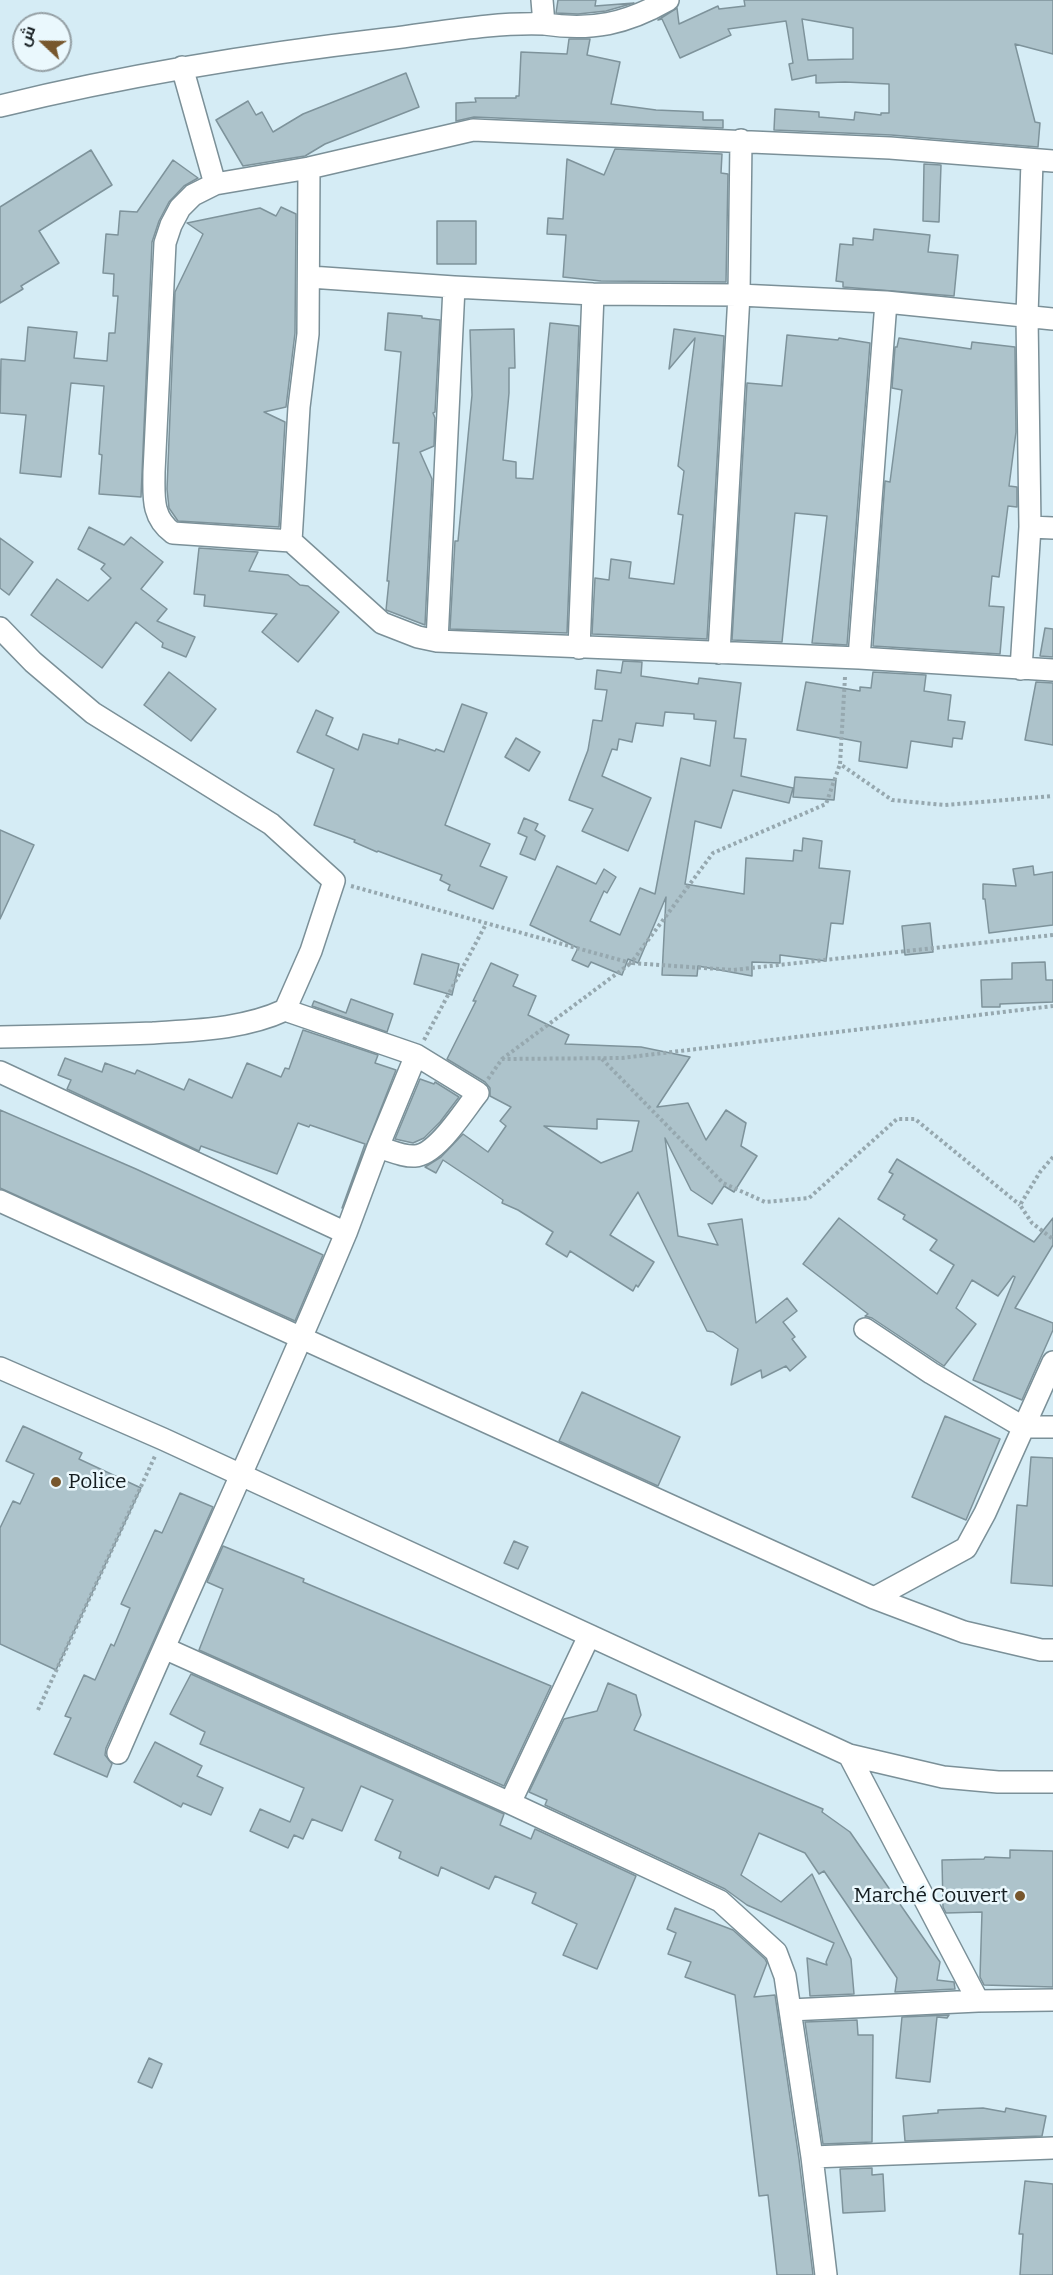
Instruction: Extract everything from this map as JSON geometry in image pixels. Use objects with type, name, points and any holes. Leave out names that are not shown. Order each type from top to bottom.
[{"type":"street","points":[[542,0],[544,24]]},
{"type":"street","points":[[0,106],[68,89],[182,67],[324,46],[505,25],[544,24],[583,28],[603,26],[624,21],[668,0]]},
{"type":"street","points":[[182,67],[215,184]]},
{"type":"street","points":[[1021,669],[1030,527],[1026,316],[1042,161],[890,148],[473,130],[309,168],[215,184],[193,195],[180,208],[165,243],[154,472],[154,505],[159,520],[173,533],[291,541],[382,623],[418,637],[437,641],[852,658],[1021,669],[1053,670]]},
{"type":"street","points":[[719,653],[739,295],[741,140]]},
{"type":"street","points":[[291,541],[299,407],[308,334],[309,168]]},
{"type":"street","points":[[310,276],[454,287],[593,294],[739,295],[886,302],[1053,319]]},
{"type":"street","points":[[437,641],[454,287]]},
{"type":"street","points":[[579,648],[593,294]]},
{"type":"street","points":[[852,658],[886,302]]},
{"type":"street","points":[[1030,527],[1053,528]]},
{"type":"street","points":[[0,628],[33,662],[93,713],[271,824],[334,881],[311,951],[285,1010],[268,1018],[242,1024],[181,1031],[0,1037]]},
{"type":"street","points":[[285,1010],[416,1055],[478,1093],[438,1143],[428,1152],[415,1156],[378,1147]]},
{"type":"street","points":[[118,1753],[301,1340],[416,1055]]},
{"type":"street","points":[[0,1072],[346,1233]]},
{"type":"street","points":[[0,1202],[874,1598],[964,1632],[1041,1650],[1053,1650]]},
{"type":"street","points":[[865,1329],[1023,1427],[1053,1427]]},
{"type":"street","points":[[874,1598],[966,1548],[985,1513],[1053,1362]]},
{"type":"street","points":[[0,1368],[163,1439],[849,1755],[943,1777],[998,1782],[1053,1782]]},
{"type":"street","points":[[510,1803],[590,1636]]},
{"type":"street","points":[[164,1648],[510,1803],[720,1901],[777,1952],[785,1976],[812,2157],[826,2275]]},
{"type":"street","points":[[849,1755],[978,2001]]},
{"type":"street","points":[[790,2010],[978,2001],[1053,2000]]},
{"type":"street","points":[[812,2157],[1053,2148]]},
{"type":"path","points":[[478,1093],[502,1059],[630,963],[713,853],[826,804],[840,764],[852,658]]},
{"type":"path","points":[[840,764],[892,800],[944,805],[1053,796]]},
{"type":"path","points":[[334,881],[630,963],[733,970],[1053,935]]},
{"type":"path","points":[[416,1055],[486,924]]},
{"type":"path","points":[[502,1059],[646,1055],[1053,1006]]},
{"type":"path","points":[[601,1058],[723,1183],[765,1202],[809,1198],[897,1119],[906,1117],[915,1119],[1020,1205],[1032,1223],[1053,1239]]},
{"type":"path","points":[[1020,1205],[1040,1172],[1053,1157]]},
{"type":"path","points":[[38,1710],[163,1439]]},
{"type":"building","points":[[558,0],[596,0],[595,6],[634,3],[606,11],[578,14],[556,13]]},
{"type":"building","points":[[744,0],[1053,0],[1053,54],[1015,44],[1035,122],[1040,123],[1038,147],[891,135],[774,130],[775,109],[819,112],[819,117],[854,120],[855,112],[881,115],[881,113],[889,113],[889,84],[816,83],[816,75],[792,80],[789,64],[793,63],[786,21],[728,29],[731,35],[680,58],[662,19],[658,20],[677,8],[679,24],[718,6],[719,9],[745,6]],"holes":[[[802,19],[853,28],[853,59],[808,60]]]},
{"type":"building","points":[[569,39],[590,39],[587,55],[620,62],[611,104],[656,110],[703,112],[703,120],[723,120],[723,128],[474,117],[456,121],[456,103],[476,102],[475,98],[516,98],[519,96],[521,52],[567,54]]},
{"type":"building","points":[[406,73],[419,107],[325,144],[305,156],[243,166],[216,120],[248,101],[256,115],[262,112],[273,132],[303,114]]},
{"type":"building","points":[[615,149],[722,154],[721,173],[728,174],[726,282],[601,281],[563,277],[566,235],[547,234],[548,218],[563,219],[567,159],[604,175]]},
{"type":"building","points":[[91,150],[112,185],[39,231],[59,263],[21,286],[23,289],[0,303],[0,207]]},
{"type":"building","points":[[173,160],[198,178],[184,186],[169,202],[152,242],[141,497],[99,494],[102,455],[99,454],[104,386],[71,383],[61,477],[20,473],[26,415],[0,413],[1,359],[25,361],[28,327],[77,332],[74,358],[107,361],[109,333],[115,333],[118,296],[113,296],[114,274],[103,273],[106,234],[118,235],[120,211],[137,212]]},
{"type":"building","points":[[924,164],[941,165],[939,222],[923,221]]},
{"type":"building","points":[[281,207],[296,214],[295,333],[286,407],[264,412],[285,422],[279,527],[178,521],[169,508],[167,489],[175,292],[203,234],[187,223],[260,208],[276,216]]},
{"type":"building","points":[[437,221],[476,221],[476,264],[437,264]]},
{"type":"building","points":[[874,229],[930,235],[928,252],[958,255],[954,296],[843,287],[843,282],[836,281],[840,244],[853,245],[853,238],[873,240]]},
{"type":"building","points":[[388,313],[440,320],[435,412],[433,413],[435,418],[434,446],[420,452],[432,479],[425,625],[386,610],[399,443],[393,443],[401,352],[385,350]]},
{"type":"building","points":[[550,323],[579,326],[567,633],[450,629],[455,541],[458,541],[472,395],[470,330],[514,329],[515,368],[509,368],[503,460],[516,462],[516,478],[533,479]]},
{"type":"building","points":[[674,329],[724,336],[707,639],[592,634],[595,578],[609,580],[611,559],[631,562],[629,578],[674,584],[683,515],[678,514],[684,471],[678,466],[695,338],[669,369]]},
{"type":"building","points":[[787,335],[838,340],[839,338],[870,343],[847,645],[812,643],[827,516],[795,513],[782,642],[732,640],[747,383],[782,386]]},
{"type":"building","points":[[899,338],[971,349],[972,342],[1015,347],[1016,432],[1009,486],[1017,487],[1017,507],[1008,506],[999,577],[992,576],[989,606],[1004,607],[1000,654],[873,646],[885,481],[890,482],[902,390],[892,388],[895,347],[897,347]]},
{"type":"building","points":[[89,527],[124,545],[131,537],[163,562],[141,589],[167,609],[157,621],[195,637],[186,657],[162,647],[163,643],[136,622],[102,668],[31,615],[57,579],[88,601],[111,578],[101,569],[105,564],[78,549]]},
{"type":"building","points":[[0,538],[33,562],[9,595],[0,588]]},
{"type":"building","points":[[199,548],[258,552],[249,571],[288,575],[300,585],[308,586],[339,612],[298,662],[262,632],[277,614],[204,606],[205,595],[194,594]]},
{"type":"building","points":[[1045,628],[1053,629],[1053,657],[1040,656]]},
{"type":"building","points":[[623,661],[642,662],[641,676],[698,684],[699,678],[741,683],[734,738],[746,739],[741,776],[793,788],[789,803],[733,790],[721,828],[695,821],[685,884],[744,894],[746,858],[793,861],[794,850],[802,851],[803,838],[822,841],[819,868],[850,871],[843,924],[831,923],[826,961],[780,955],[780,963],[752,962],[752,976],[698,966],[697,976],[662,975],[666,897],[638,963],[628,959],[622,975],[591,962],[588,967],[572,960],[578,948],[530,925],[557,866],[596,884],[604,869],[616,877],[607,893],[604,891],[590,921],[620,935],[640,888],[655,894],[681,758],[710,766],[716,721],[694,719],[694,714],[665,712],[663,726],[636,723],[632,742],[619,739],[617,750],[612,749],[602,776],[651,798],[628,851],[582,831],[593,809],[569,800],[588,750],[593,720],[602,721],[607,690],[595,689],[597,670],[621,673]]},
{"type":"building","points":[[169,672],[216,709],[191,741],[144,705]]},
{"type":"building","points":[[873,672],[926,675],[924,691],[951,695],[948,720],[965,722],[962,739],[953,738],[952,747],[911,741],[907,768],[859,761],[861,742],[797,730],[806,682],[860,691],[860,687],[871,688]]},
{"type":"building","points":[[1036,682],[1053,683],[1053,745],[1025,740]]},
{"type":"building","points":[[462,704],[487,713],[445,825],[490,844],[480,866],[507,877],[493,909],[448,890],[450,885],[440,880],[442,875],[377,852],[354,842],[355,840],[314,825],[334,769],[297,752],[316,710],[333,718],[326,735],[358,750],[363,734],[398,744],[399,739],[444,752]]},
{"type":"building","points":[[516,738],[540,752],[529,771],[505,757]]},
{"type":"building","points":[[795,777],[836,780],[834,800],[793,797]]},
{"type":"building","points":[[524,818],[538,824],[535,830],[545,836],[535,860],[520,854],[527,837],[518,833]]},
{"type":"building","points":[[0,830],[34,845],[0,919]]},
{"type":"building","points":[[1033,866],[1034,875],[1053,872],[1053,925],[989,933],[985,899],[983,899],[983,884],[1016,886],[1013,869]]},
{"type":"building","points":[[930,923],[933,952],[905,955],[902,926]]},
{"type":"building","points":[[422,954],[459,964],[452,995],[414,984]]},
{"type":"building","points":[[1045,962],[1046,980],[1053,980],[1053,1002],[982,1007],[981,980],[1012,979],[1012,963]]},
{"type":"building","points":[[491,963],[518,975],[513,986],[536,996],[528,1015],[569,1035],[565,1044],[641,1047],[690,1057],[657,1107],[688,1103],[706,1140],[726,1110],[746,1123],[741,1146],[757,1156],[734,1192],[724,1186],[712,1204],[691,1190],[665,1138],[678,1236],[718,1245],[708,1224],[742,1219],[756,1323],[787,1298],[797,1311],[783,1322],[795,1337],[792,1339],[806,1357],[790,1371],[786,1366],[762,1378],[761,1370],[731,1385],[738,1349],[713,1332],[707,1331],[638,1192],[610,1235],[654,1262],[633,1291],[570,1251],[567,1257],[546,1244],[553,1232],[518,1210],[502,1203],[503,1200],[443,1160],[436,1173],[425,1167],[441,1157],[463,1134],[488,1152],[506,1126],[500,1121],[511,1107],[490,1096],[490,1088],[485,1082],[447,1059],[476,1001],[473,1001]],"holes":[[[597,1119],[639,1121],[632,1151],[601,1163],[544,1126],[597,1129]]]},
{"type":"building","points":[[351,999],[393,1014],[387,1032],[312,1006],[314,1001],[346,1013]]},
{"type":"building","points":[[303,1030],[378,1055],[375,1063],[396,1070],[342,1208],[365,1144],[298,1123],[277,1174],[201,1146],[199,1151],[67,1089],[71,1080],[58,1075],[65,1058],[102,1072],[105,1063],[135,1074],[137,1070],[184,1090],[189,1079],[232,1098],[247,1063],[281,1077],[285,1068],[289,1069]]},
{"type":"building","points":[[420,1079],[434,1084],[435,1082],[459,1097],[424,1138],[413,1143],[395,1139]]},
{"type":"building","points":[[0,1110],[136,1169],[323,1255],[295,1321],[0,1188]]},
{"type":"building","points":[[897,1159],[1034,1242],[1053,1218],[1053,1245],[1015,1308],[1053,1323],[1053,1330],[1022,1400],[973,1380],[1015,1277],[1013,1276],[998,1296],[972,1280],[956,1308],[976,1324],[944,1366],[872,1318],[865,1316],[868,1314],[803,1264],[839,1218],[937,1294],[954,1265],[930,1250],[937,1240],[903,1219],[905,1215],[878,1199],[893,1174],[889,1172]]},
{"type":"building","points":[[582,1392],[680,1437],[658,1486],[559,1441]]},
{"type":"building","points":[[945,1416],[1000,1439],[966,1520],[912,1497]]},
{"type":"building","points":[[23,1426],[82,1453],[79,1459],[141,1488],[56,1670],[0,1644],[0,1528],[13,1501],[20,1504],[34,1474],[6,1461]]},
{"type":"building","points":[[1031,1457],[1053,1458],[1053,1586],[1011,1583],[1017,1505],[1027,1506]]},
{"type":"building","points":[[180,1493],[213,1507],[106,1748],[105,1755],[112,1764],[107,1777],[54,1754],[71,1718],[65,1716],[84,1675],[95,1680],[111,1644],[114,1646],[130,1608],[121,1604],[155,1530],[162,1533]]},
{"type":"building","points":[[514,1541],[528,1547],[518,1569],[504,1563]]},
{"type":"building","points":[[223,1546],[551,1686],[504,1786],[199,1650],[223,1589],[207,1582]]},
{"type":"building","points":[[191,1674],[504,1814],[500,1825],[531,1839],[535,1829],[636,1876],[597,1969],[563,1955],[577,1924],[532,1903],[536,1893],[495,1876],[489,1889],[441,1867],[438,1876],[399,1858],[401,1852],[375,1840],[393,1800],[361,1786],[342,1831],[312,1819],[303,1839],[294,1835],[288,1848],[250,1831],[260,1809],[290,1822],[304,1788],[200,1744],[205,1732],[170,1714]]},
{"type":"building","points":[[608,1683],[636,1695],[641,1715],[634,1730],[823,1809],[822,1812],[850,1832],[940,1962],[937,1980],[954,1982],[955,1989],[895,1992],[897,1978],[824,1871],[819,1874],[805,1853],[759,1833],[741,1875],[781,1902],[812,1874],[851,1959],[854,1994],[810,1996],[807,1958],[827,1965],[826,1962],[834,1943],[747,1905],[725,1889],[545,1805],[547,1800],[529,1792],[564,1719],[597,1711]]},
{"type":"building","points":[[155,1742],[202,1766],[197,1776],[223,1788],[211,1815],[183,1803],[181,1807],[134,1782]]},
{"type":"building","points":[[1010,1850],[1053,1851],[1053,1987],[984,1985],[980,1977],[982,1912],[946,1913],[943,1907],[942,1860],[1010,1858]]},
{"type":"building","points":[[675,1908],[733,1930],[767,1963],[754,1997],[775,1995],[813,2275],[777,2275],[768,2195],[759,2196],[735,1995],[685,1977],[691,1962],[668,1954],[676,1933],[667,1929]]},
{"type":"building","points":[[949,2015],[947,2018],[937,2017],[930,2082],[896,2078],[902,2017]]},
{"type":"building","points":[[857,2020],[858,2035],[873,2035],[872,2142],[823,2144],[805,2022]]},
{"type":"building","points":[[149,2058],[162,2064],[152,2088],[138,2082]]},
{"type":"building","points":[[983,2108],[1005,2112],[1006,2108],[1046,2116],[1042,2136],[905,2141],[903,2116],[938,2113],[938,2110]]},
{"type":"building","points":[[872,2168],[872,2175],[883,2174],[885,2211],[843,2213],[840,2169]]},
{"type":"building","points":[[1025,2181],[1053,2184],[1053,2275],[1020,2275],[1023,2234],[1019,2234]]},
{"type":"place","name":"Police","points":[[56,1482]]},
{"type":"place","name":"Marché Couvert","points":[[1020,1896]]}]
